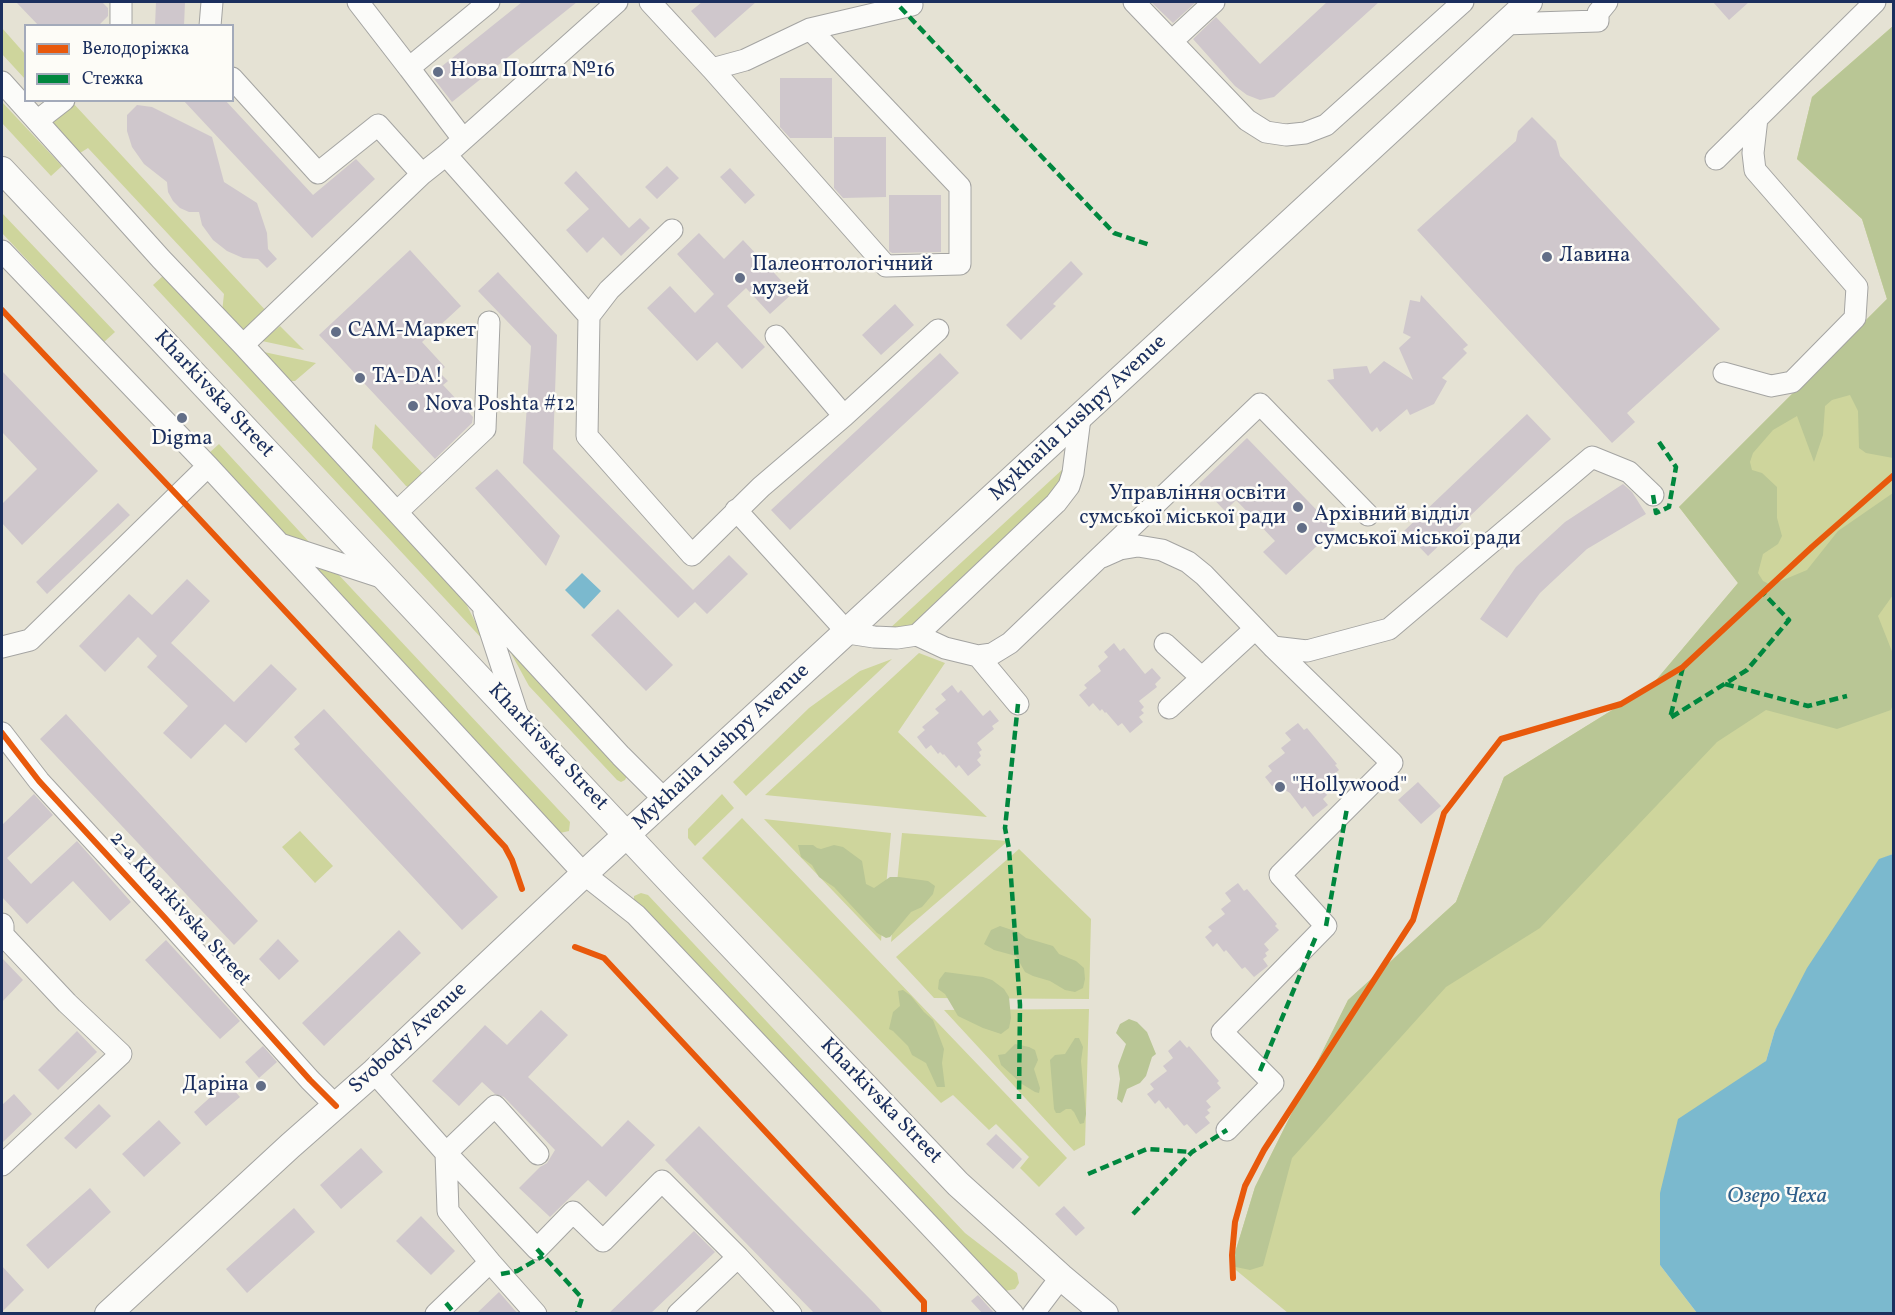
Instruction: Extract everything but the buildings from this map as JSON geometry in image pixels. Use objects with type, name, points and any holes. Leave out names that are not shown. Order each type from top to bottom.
[{"type":"main road","name":"Mykhaila Lushpy Avenue","points":[[628,835],[1528,2]]},
{"type":"main road","name":"Kharkivska Street","points":[[2,170],[958,1184],[1105,1314]]},
{"type":"main road","name":"Svobody Avenue","points":[[108,1314],[374,1072],[628,835]]},
{"type":"street","points":[[121,2],[121,24]]},
{"type":"street","points":[[210,24],[212,2]]},
{"type":"street","points":[[403,66],[489,2]]},
{"type":"street","points":[[243,345],[422,174],[617,2]]},
{"type":"street","points":[[650,2],[886,266],[960,264],[960,187],[810,29]]},
{"type":"street","points":[[1134,2],[1247,120],[1266,132],[1286,135],[1305,133],[1326,125],[1463,2]]},
{"type":"street","points":[[1172,41],[1214,2]]},
{"type":"street","points":[[1504,24],[1598,21],[1598,12],[1607,2]]},
{"type":"street","points":[[1716,159],[1875,2]]},
{"type":"street","points":[[355,3],[403,66],[464,139]]},
{"type":"street","points":[[712,69],[745,60],[810,29],[912,4]]},
{"type":"street","points":[[234,80],[318,173],[378,125],[422,174]]},
{"type":"street","points":[[2,82],[161,259],[665,801]]},
{"type":"street","points":[[37,121],[61,102]]},
{"type":"street","points":[[1724,373],[1771,386],[1792,382],[1855,318],[1857,287],[1755,170],[1753,153],[1757,118]]},
{"type":"street","points":[[446,155],[589,316]]},
{"type":"street","points":[[672,230],[609,290],[589,316],[587,436],[692,555],[736,510],[938,330]]},
{"type":"street","points":[[2,252],[208,466],[584,874],[636,915],[1013,1314]]},
{"type":"street","points":[[397,512],[485,429],[489,322]]},
{"type":"street","points":[[776,336],[844,416]]},
{"type":"street","points":[[736,510],[848,633],[897,638],[917,635],[945,648],[978,656],[992,654],[1010,643],[1260,404],[1368,515]]},
{"type":"street","points":[[917,635],[1056,503],[1069,486],[1080,418]]},
{"type":"street","points":[[1273,647],[1307,651],[1389,629],[1592,457],[1629,472],[1653,495]]},
{"type":"street","points":[[2,647],[30,640],[208,466]]},
{"type":"street","points":[[280,543],[387,579]]},
{"type":"street","points":[[1102,556],[1120,549],[1138,546],[1162,550],[1188,562],[1204,575],[1273,647],[1392,763],[1280,875],[1326,926],[1222,1032],[1273,1083],[1227,1130]]},
{"type":"street","points":[[481,603],[519,720]]},
{"type":"street","points":[[1168,708],[1256,629]]},
{"type":"street","points":[[1165,645],[1202,678]]},
{"type":"street","points":[[978,656],[1018,704]]},
{"type":"street","name":"2-a Kharkivska Street","points":[[2,733],[39,781],[309,1080],[336,1106]]},
{"type":"street","points":[[2,932],[67,1003],[121,1054],[2,1165]]},
{"type":"street","points":[[374,1072],[446,1153],[537,1249],[573,1212],[603,1241],[662,1181],[791,1314]]},
{"type":"street","points":[[536,1314],[448,1210],[446,1153],[495,1106],[538,1154]]},
{"type":"street","points":[[678,1314],[738,1257]]},
{"type":"street","points":[[442,1312],[490,1262]]},
{"type":"street","points":[[1033,1314],[1061,1277]]},
{"type":"green space","points":[[1893,26],[1893,854],[1879,860],[1775,1030],[1766,1061],[1660,1265],[1697,1313],[1288,1313],[1231,1266],[1255,1187],[1348,1000],[1456,902],[1504,777],[1651,686],[1738,583],[1679,507],[1887,299],[1862,219],[1797,159],[1812,97]]},
{"type":"green space","points":[[1893,26],[1893,458],[1866,453],[1859,448],[1858,411],[1850,395],[1832,400],[1825,406],[1823,435],[1814,462],[1797,416],[1773,430],[1753,453],[1750,462],[1752,470],[1762,473],[1777,487],[1777,518],[1782,536],[1778,544],[1763,554],[1758,573],[1763,581],[1771,585],[1807,570],[1838,531],[1893,493],[1893,595],[1878,616],[1893,654],[1891,710],[1837,729],[1766,710],[1717,742],[1540,928],[1446,987],[1292,1158],[1263,1266],[1250,1270],[1231,1266],[1255,1187],[1348,1000],[1456,902],[1504,777],[1651,686],[1738,583],[1679,507],[1887,299],[1862,219],[1797,159],[1812,97]]},
{"type":"green space","points":[[2,28],[24,53],[24,78],[2,54]]},
{"type":"green space","points":[[2,102],[62,166],[51,176],[2,123]]},
{"type":"green space","points":[[73,103],[268,313],[244,335],[222,312],[224,294],[88,148],[80,153],[72,152],[52,131],[55,116]]},
{"type":"green space","points":[[2,213],[115,332],[104,342],[2,233]]},
{"type":"green space","points":[[164,275],[459,590],[486,643],[153,285]]},
{"type":"green space","points":[[280,326],[304,350],[262,341]]},
{"type":"green space","points":[[259,351],[316,363],[295,381],[287,381]]},
{"type":"green space","points":[[375,424],[429,480],[412,489],[406,486],[372,448]]},
{"type":"green space","points":[[219,444],[311,544],[280,533],[208,454]]},
{"type":"green space","points":[[1064,468],[1061,488],[910,629],[888,630]]},
{"type":"green space","points":[[306,561],[337,573],[570,822],[569,831],[560,833]]},
{"type":"green space","points":[[501,635],[627,776],[625,780],[621,782],[617,780],[529,686]]},
{"type":"green space","points":[[919,653],[945,663],[898,732],[987,817],[765,795]]},
{"type":"green space","points":[[892,659],[746,796],[733,782],[809,708],[860,671]]},
{"type":"green space","points":[[722,794],[734,808],[695,846],[688,838],[688,829]]},
{"type":"green space","points":[[742,818],[1067,1158],[1039,1187],[1020,1168],[1029,1157],[996,1124],[989,1130],[953,1095],[941,1103],[702,858]]},
{"type":"green space","points":[[764,819],[891,833],[881,941]]},
{"type":"green space","points":[[300,831],[333,866],[315,883],[282,847]]},
{"type":"green space","points":[[902,833],[1008,841],[891,942]]},
{"type":"green space","points":[[798,845],[813,845],[821,849],[834,845],[843,847],[862,861],[866,884],[874,888],[890,877],[899,877],[928,881],[935,886],[933,894],[922,907],[911,912],[890,937],[886,938],[877,933],[834,887],[819,877],[812,865],[801,857]]},
{"type":"green space","points":[[1019,849],[1091,919],[1089,999],[934,998],[896,957]]},
{"type":"green space","points":[[641,893],[648,895],[965,1233],[1017,1273],[1019,1283],[1015,1289],[1005,1291],[634,901],[634,896]]},
{"type":"green space","points":[[1000,926],[1018,932],[1026,938],[1053,946],[1059,954],[1076,961],[1084,968],[1083,988],[1075,992],[1065,990],[1050,981],[1033,976],[1025,972],[1016,956],[994,950],[984,944],[991,930]]},
{"type":"green space","points":[[945,972],[983,977],[992,980],[1004,989],[1009,997],[1011,1018],[1009,1028],[1001,1034],[958,1016],[945,994],[938,989],[939,980]]},
{"type":"green space","points":[[903,990],[933,1020],[944,1049],[942,1063],[945,1087],[937,1087],[926,1063],[912,1055],[908,1046],[889,1029],[893,1012],[900,1006],[898,991]]},
{"type":"green space","points":[[1089,1009],[1085,1145],[1074,1151],[944,1010]]},
{"type":"green space","points":[[1129,1019],[1137,1022],[1147,1032],[1156,1054],[1152,1057],[1146,1076],[1140,1083],[1127,1089],[1122,1103],[1117,1099],[1120,1079],[1118,1066],[1126,1044],[1116,1033],[1120,1024]]},
{"type":"green space","points":[[1075,1038],[1079,1038],[1083,1047],[1081,1061],[1086,1114],[1084,1123],[1080,1124],[1071,1109],[1056,1113],[1054,1109],[1050,1060],[1055,1055],[1065,1054]]},
{"type":"green space","points":[[1015,1044],[1035,1050],[1038,1060],[1034,1069],[1040,1088],[1039,1093],[1022,1084],[1001,1065],[998,1055],[1005,1054]]},
{"type":"water","points":[[582,573],[601,591],[584,609],[565,590]]},
{"type":"water","name":"Озеро Чеха","points":[[1893,854],[1893,1313],[1697,1313],[1660,1265],[1660,1193],[1678,1119],[1766,1061],[1775,1030],[1807,968],[1879,859]]},
{"type":"marked path","points":[[900,7],[1114,233],[1150,245]]},
{"type":"marked path","points":[[1653,495],[1656,513],[1669,507],[1676,467],[1659,442]]},
{"type":"marked path","points":[[1683,667],[1670,718],[1747,670],[1789,620],[1763,593]]},
{"type":"marked path","points":[[1725,684],[1808,706],[1847,696]]},
{"type":"marked path","points":[[1018,704],[1005,828],[1009,849],[1020,1005],[1019,1099]]},
{"type":"marked path","points":[[1326,926],[1347,808]]},
{"type":"marked path","points":[[1260,1071],[1317,934]]},
{"type":"marked path","points":[[1133,1214],[1192,1152],[1227,1130]]},
{"type":"marked path","points":[[1088,1174],[1147,1149],[1192,1152]]},
{"type":"marked path","points":[[537,1249],[582,1298],[577,1314]]},
{"type":"marked path","points":[[501,1274],[517,1271],[543,1256]]},
{"type":"marked path","points":[[446,1303],[455,1314]]},
{"type":"cycle path","points":[[2,310],[505,847],[522,889]]},
{"type":"cycle path","points":[[1233,1278],[1232,1255],[1235,1222],[1245,1186],[1264,1150],[1413,920],[1444,813],[1501,739],[1621,704],[1683,667],[1812,547],[1894,475]]},
{"type":"cycle path","points":[[2,733],[39,781],[336,1106]]},
{"type":"cycle path","points":[[575,947],[604,958],[924,1302],[924,1314]]},
{"type":"place","name":"Нова Пошта №16","points":[[438,72]]},
{"type":"place","name":"Лавина","points":[[1547,257]]},
{"type":"place","name":"Палеонтологічний музей","points":[[740,278]]},
{"type":"place","name":"САМ-Маркет","points":[[336,332]]},
{"type":"place","name":"TA-DA!","points":[[360,378]]},
{"type":"place","name":"Nova Poshta #12","points":[[413,406]]},
{"type":"place","name":"Digma","points":[[182,418]]},
{"type":"place","name":"Управління освіти сумської міської ради","points":[[1298,507]]},
{"type":"place","name":"Архівний відділ сумської міської ради","points":[[1302,528]]},
{"type":"place","name":"\"Hollywood\"","points":[[1280,787]]},
{"type":"place","name":"Даріна","points":[[261,1086]]}]
